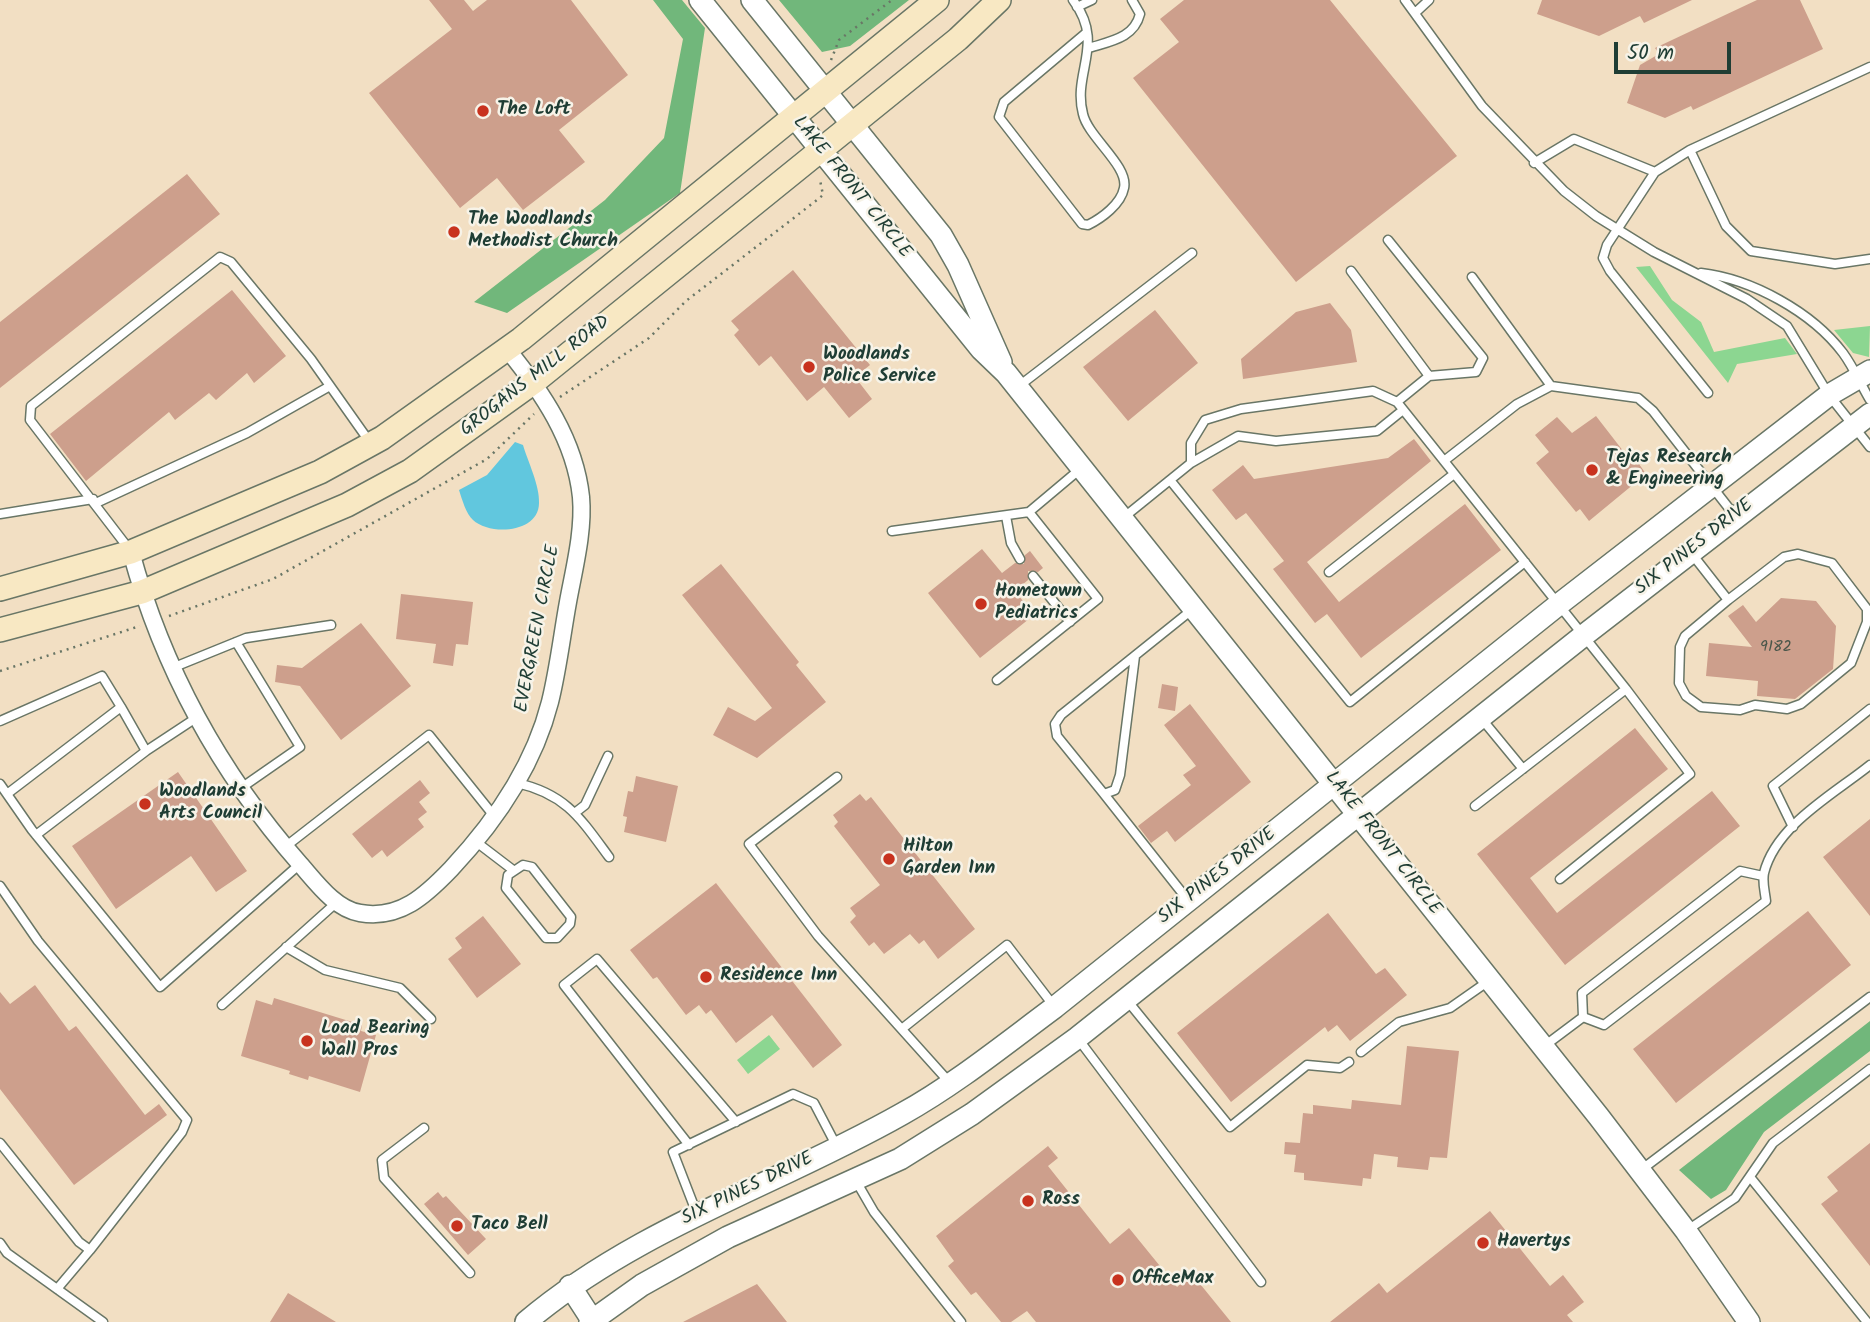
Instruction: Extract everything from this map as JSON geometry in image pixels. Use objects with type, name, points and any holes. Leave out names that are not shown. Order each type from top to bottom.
[{"type":"main road","name":"GROGANS MILL ROAD","points":[[0,589],[131,552],[320,472],[371,444],[507,349],[937,0]]},
{"type":"main road","name":"GROGANS MILL ROAD","points":[[0,630],[142,592],[347,505],[410,471],[534,382],[958,39],[999,0]]},
{"type":"street","name":"LAKE FRONT CIRCLE","points":[[700,0],[981,349],[1011,380],[1195,608],[1640,1171],[1686,1231],[1749,1322]]},
{"type":"street","name":"LAKE FRONT CIRCLE","points":[[752,0],[949,248],[1011,380]]},
{"type":"street","name":"EVERGREEN CIRCLE","points":[[131,552],[142,592],[172,668],[196,718],[241,788],[285,847],[329,897],[359,914],[393,912],[424,898],[475,841],[517,783],[550,703],[577,552],[581,499],[572,450],[534,382],[507,349]]},
{"type":"street","name":"SIX PINES DRIVE","points":[[526,1322],[570,1286],[697,1214],[903,1114],[950,1083],[1055,1007],[1712,485],[1829,395],[1864,374]]},
{"type":"street","name":"SIX PINES DRIVE","points":[[591,1321],[642,1285],[728,1237],[900,1159],[972,1114],[1077,1038],[1583,636],[1852,425],[1870,414]]},
{"type":"street","points":[[1055,1007],[1077,1038]]},
{"type":"street","points":[[837,1147],[855,1179]]},
{"type":"street","points":[[570,1286],[591,1321]]},
{"type":"lane","points":[[1086,33],[1004,102],[999,117],[1082,224],[1088,225],[1118,203],[1125,187],[1123,174],[1093,135],[1083,116],[1080,86],[1089,48],[1086,33],[1075,4],[1092,0]]},
{"type":"lane","points":[[1089,48],[1125,36],[1137,26],[1140,14],[1132,0]]},
{"type":"lane","points":[[1405,0],[1482,106],[1534,163],[1564,191],[1616,229],[1771,312],[1787,326],[1829,395],[1870,447]]},
{"type":"lane","points":[[1415,13],[1429,0]]},
{"type":"lane","points":[[1708,393],[1609,271],[1603,258],[1616,229],[1655,172],[1690,150],[1870,67]]},
{"type":"lane","points":[[1534,163],[1574,139],[1655,172]]},
{"type":"lane","points":[[1690,150],[1726,226],[1751,251],[1835,264],[1870,259]]},
{"type":"lane","points":[[1388,240],[1483,358],[1476,372],[1429,376],[1397,401]]},
{"type":"lane","points":[[1011,380],[1192,253]]},
{"type":"lane","points":[[131,552],[30,420],[31,406],[220,257],[231,262],[330,386],[371,444]]},
{"type":"lane","points":[[1351,271],[1429,376]]},
{"type":"lane","points":[[1695,272],[1732,279],[1783,303],[1832,341],[1864,374],[1870,400]]},
{"type":"lane","points":[[1472,276],[1551,386]]},
{"type":"lane","points":[[0,514],[94,501],[247,433],[330,386]]},
{"type":"lane","points":[[1444,461],[1517,404],[1551,386],[1638,398],[1653,411],[1736,517]]},
{"type":"lane","points":[[1191,463],[1191,443],[1205,420],[1217,416],[1241,409],[1373,391],[1397,401],[1690,774],[1560,879]]},
{"type":"lane","points":[[1123,518],[1191,463],[1238,436],[1276,441],[1377,431],[1403,410]]},
{"type":"lane","points":[[892,531],[1029,512],[1082,468]]},
{"type":"lane","points":[[1329,572],[1454,474]]},
{"type":"lane","points":[[1170,480],[1350,702],[1525,562]]},
{"type":"lane","points":[[997,680],[1098,599],[1029,512]]},
{"type":"lane","points":[[1006,516],[1011,543],[1020,559]]},
{"type":"lane","points":[[1691,552],[1728,600]]},
{"type":"lane","points":[[1798,554],[1832,563],[1867,609],[1867,622],[1851,663],[1801,704],[1787,709],[1755,705],[1740,709],[1701,707],[1686,696],[1679,683],[1680,646],[1685,636],[1728,600],[1784,557],[1798,554]]},
{"type":"lane","points":[[1033,576],[1070,622]]},
{"type":"lane","points":[[1188,901],[1058,736],[1055,724],[1195,608]]},
{"type":"lane","points":[[172,668],[236,642],[331,625]]},
{"type":"lane","points":[[236,642],[300,747],[241,788]]},
{"type":"lane","points":[[1104,794],[1115,790],[1120,775],[1135,656]]},
{"type":"lane","points":[[0,721],[102,676],[146,751]]},
{"type":"lane","points":[[1475,806],[1626,690]]},
{"type":"lane","points":[[7,794],[121,707]]},
{"type":"lane","points":[[1793,827],[1773,786],[1870,709]]},
{"type":"lane","points":[[36,835],[146,751],[196,718]]},
{"type":"lane","points":[[1481,718],[1523,769]]},
{"type":"lane","points":[[285,847],[429,735],[494,816]]},
{"type":"lane","points":[[576,812],[585,806],[608,756]]},
{"type":"lane","points":[[1583,1017],[1604,1025],[1766,901],[1763,876],[1772,851],[1793,827],[1870,765]]},
{"type":"lane","points":[[837,777],[749,844],[818,936],[950,1083]]},
{"type":"lane","points":[[517,783],[537,787],[576,812],[609,857]]},
{"type":"lane","points":[[0,784],[36,835],[160,988],[300,864]]},
{"type":"lane","points":[[475,841],[513,870]]},
{"type":"lane","points":[[523,865],[532,867],[571,917],[564,932],[552,940],[546,938],[506,888],[508,875],[513,870],[523,865]]},
{"type":"lane","points":[[1583,1017],[1581,993],[1740,870],[1763,876]]},
{"type":"lane","points":[[0,886],[38,942],[187,1120],[182,1132],[57,1289]]},
{"type":"lane","points":[[222,1005],[337,902]]},
{"type":"lane","points":[[903,1028],[1007,945],[1055,1007]]},
{"type":"lane","points":[[286,947],[325,970],[400,988],[431,1019]]},
{"type":"lane","points":[[689,1144],[564,985],[597,959],[736,1122]]},
{"type":"lane","points":[[1361,1052],[1399,1022],[1450,1008],[1490,980]]},
{"type":"lane","points":[[1640,1171],[1870,997]]},
{"type":"lane","points":[[1126,999],[1230,1127],[1307,1065],[1340,1068],[1349,1062]]},
{"type":"lane","points":[[1543,1047],[1583,1017]]},
{"type":"lane","points":[[1077,1038],[1261,1282]]},
{"type":"lane","points":[[1686,1231],[1735,1198],[1773,1143],[1870,1069]]},
{"type":"lane","points":[[697,1214],[673,1152],[793,1094],[814,1103],[837,1147]]},
{"type":"lane","points":[[424,1128],[382,1160],[384,1178],[470,1273]]},
{"type":"lane","points":[[0,1143],[79,1242],[90,1250]]},
{"type":"lane","points":[[1750,1177],[1867,1322]]},
{"type":"lane","points":[[855,1179],[874,1212],[961,1322]]},
{"type":"lane","points":[[0,1243],[7,1253],[103,1322]]},
{"type":"green space","points":[[653,0],[682,0],[705,28],[680,193],[507,313],[474,302],[605,200],[664,138],[683,39]]},
{"type":"green space","points":[[779,0],[909,0],[850,46],[822,52]]},
{"type":"green space","points":[[1650,266],[1672,300],[1701,322],[1714,352],[1785,338],[1797,354],[1737,364],[1728,383],[1636,267]]},
{"type":"green space","points":[[1870,326],[1869,357],[1853,353],[1834,330]]},
{"type":"green space","points":[[1870,1021],[1870,1051],[1764,1132],[1726,1190],[1711,1199],[1679,1170]]},
{"type":"green space","points":[[769,1035],[780,1049],[748,1074],[737,1060]]},
{"type":"water","points":[[515,442],[523,445],[536,482],[539,496],[537,513],[531,521],[512,529],[501,530],[481,525],[468,514],[459,490],[487,475]]},
{"type":"building","name":"The Loft","points":[[429,0],[464,0],[473,11],[487,0],[571,0],[628,75],[559,130],[585,162],[523,210],[497,178],[460,208],[369,93],[452,29]]},
{"type":"building","points":[[1184,0],[1330,0],[1457,156],[1296,282],[1133,78],[1179,42],[1160,19]]},
{"type":"building","points":[[1542,0],[1692,0],[1644,23],[1640,16],[1599,36],[1537,14]]},
{"type":"building","points":[[1757,0],[1800,0],[1823,49],[1693,110],[1691,106],[1665,118],[1627,103],[1640,65],[1659,54],[1655,48]]},
{"type":"building","points":[[187,174],[220,214],[0,388],[0,322]]},
{"type":"building","points":[[793,270],[870,365],[855,377],[872,399],[849,418],[824,387],[807,401],[771,356],[759,366],[734,335],[739,330],[731,321]]},
{"type":"building","points":[[232,290],[286,356],[254,383],[247,373],[216,400],[209,393],[175,420],[169,412],[86,481],[50,434]]},
{"type":"building","points":[[1330,303],[1351,330],[1357,362],[1243,379],[1241,359],[1296,312]]},
{"type":"building","points":[[1155,310],[1198,363],[1128,421],[1083,367]]},
{"type":"building","name":"Tejas Research & Engineering","points":[[1596,416],[1634,465],[1639,464],[1646,474],[1589,521],[1580,509],[1576,512],[1536,463],[1549,452],[1535,435],[1557,417],[1572,433]]},
{"type":"building","points":[[1414,439],[1431,461],[1307,562],[1339,602],[1465,504],[1501,550],[1361,658],[1327,614],[1315,623],[1273,569],[1284,561],[1246,513],[1236,520],[1212,490],[1243,465],[1254,479],[1388,458]]},
{"type":"building","name":"Hometown Pediatrics","points":[[982,549],[1002,573],[1015,563],[1024,564],[1025,555],[1030,551],[1043,568],[1038,572],[1028,571],[1028,580],[1015,591],[1034,615],[980,658],[928,593]]},
{"type":"building","points":[[721,564],[799,662],[796,665],[826,702],[757,758],[713,735],[728,707],[755,721],[772,708],[682,595]]},
{"type":"building","points":[[401,594],[473,602],[468,645],[456,644],[453,666],[433,663],[436,644],[396,639]]},
{"type":"building","points":[[1781,598],[1816,601],[1836,626],[1833,669],[1795,699],[1757,696],[1758,681],[1706,676],[1709,643],[1752,647],[1728,616],[1743,605],[1756,622]]},
{"type":"building","points":[[361,623],[411,686],[341,740],[300,686],[275,682],[277,665],[302,668]]},
{"type":"building","points":[[1162,684],[1178,687],[1175,711],[1158,708]]},
{"type":"building","points":[[1190,704],[1251,782],[1175,842],[1167,831],[1151,843],[1138,826],[1191,785],[1183,775],[1196,766],[1164,725]]},
{"type":"building","points":[[1635,728],[1668,769],[1530,878],[1557,913],[1712,791],[1740,826],[1565,965],[1477,854]]},
{"type":"building","points":[[178,772],[247,871],[216,892],[191,856],[116,909],[72,846]]},
{"type":"building","points":[[636,776],[678,786],[666,842],[624,832],[627,817],[623,816],[628,791],[633,792]]},
{"type":"building","points":[[420,780],[430,793],[419,802],[427,812],[418,819],[424,827],[387,857],[382,850],[372,858],[352,834]]},
{"type":"building","name":"Hilton Garden Inn","points":[[860,794],[866,801],[871,797],[975,929],[938,959],[924,940],[919,944],[910,934],[884,954],[874,942],[869,946],[850,922],[856,916],[850,908],[880,885],[834,826],[838,822],[833,815]]},
{"type":"building","points":[[1870,819],[1870,916],[1823,857]]},
{"type":"building","name":"Residence Inn","points":[[716,883],[842,1045],[813,1068],[772,1015],[736,1043],[711,1010],[706,1014],[699,1005],[686,1015],[657,977],[653,979],[630,950]]},
{"type":"building","points":[[1808,911],[1851,965],[1676,1103],[1633,1049]]},
{"type":"building","points":[[1328,913],[1376,974],[1385,968],[1407,995],[1350,1041],[1337,1025],[1328,1032],[1325,1027],[1231,1102],[1177,1033]]},
{"type":"building","points":[[483,916],[521,964],[477,998],[448,959],[462,948],[455,938]]},
{"type":"building","points":[[35,985],[69,1031],[76,1026],[145,1115],[159,1104],[167,1115],[74,1185],[0,1089],[0,992],[10,1004]]},
{"type":"building","points":[[274,998],[362,1025],[361,1031],[376,1035],[360,1092],[309,1076],[308,1080],[289,1074],[290,1071],[241,1056],[256,1000],[272,1005]]},
{"type":"building","points":[[1407,1046],[1459,1051],[1447,1158],[1430,1157],[1428,1170],[1397,1167],[1398,1157],[1374,1154],[1371,1179],[1363,1178],[1362,1186],[1304,1180],[1304,1173],[1294,1172],[1296,1155],[1284,1154],[1285,1142],[1300,1143],[1303,1113],[1313,1114],[1313,1105],[1351,1109],[1352,1100],[1401,1105]]},
{"type":"building","points":[[1870,1143],[1870,1266],[1821,1204],[1838,1191],[1827,1177]]},
{"type":"building","name":"Ross","points":[[1048,1146],[1058,1158],[1048,1166],[1110,1244],[1129,1228],[1177,1287],[1192,1274],[1231,1322],[1036,1322],[1027,1311],[1011,1322],[1001,1322],[976,1292],[971,1295],[948,1266],[954,1261],[936,1236]]},
{"type":"building","name":"Taco Bell","points":[[438,1192],[443,1198],[446,1196],[486,1239],[468,1255],[424,1204]]},
{"type":"building","name":"Havertys","points":[[1490,1211],[1550,1286],[1563,1275],[1584,1302],[1567,1315],[1573,1322],[1330,1322],[1379,1283],[1387,1293]]},
{"type":"building","points":[[757,1284],[787,1322],[683,1322]]},
{"type":"building","points":[[288,1293],[336,1322],[270,1322]]},
{"type":"place","name":"The Loft","points":[[483,111]]},
{"type":"place","name":"The Woodlands Methodist Church","points":[[454,232]]},
{"type":"place","name":"Woodlands Police Service","points":[[809,367]]},
{"type":"place","name":"Tejas Research & Engineering","points":[[1592,470]]},
{"type":"place","name":"Hometown Pediatrics","points":[[981,604]]},
{"type":"place","name":"Woodlands Arts Council","points":[[145,804]]},
{"type":"place","name":"Hilton Garden Inn","points":[[889,859]]},
{"type":"place","name":"Residence Inn","points":[[706,977]]},
{"type":"place","name":"Load Bearing Wall Pros","points":[[307,1041]]},
{"type":"place","name":"Ross","points":[[1028,1201]]},
{"type":"place","name":"Taco Bell","points":[[457,1226]]},
{"type":"place","name":"Havertys","points":[[1483,1243]]},
{"type":"place","name":"OfficeMax","points":[[1118,1280]]}]
